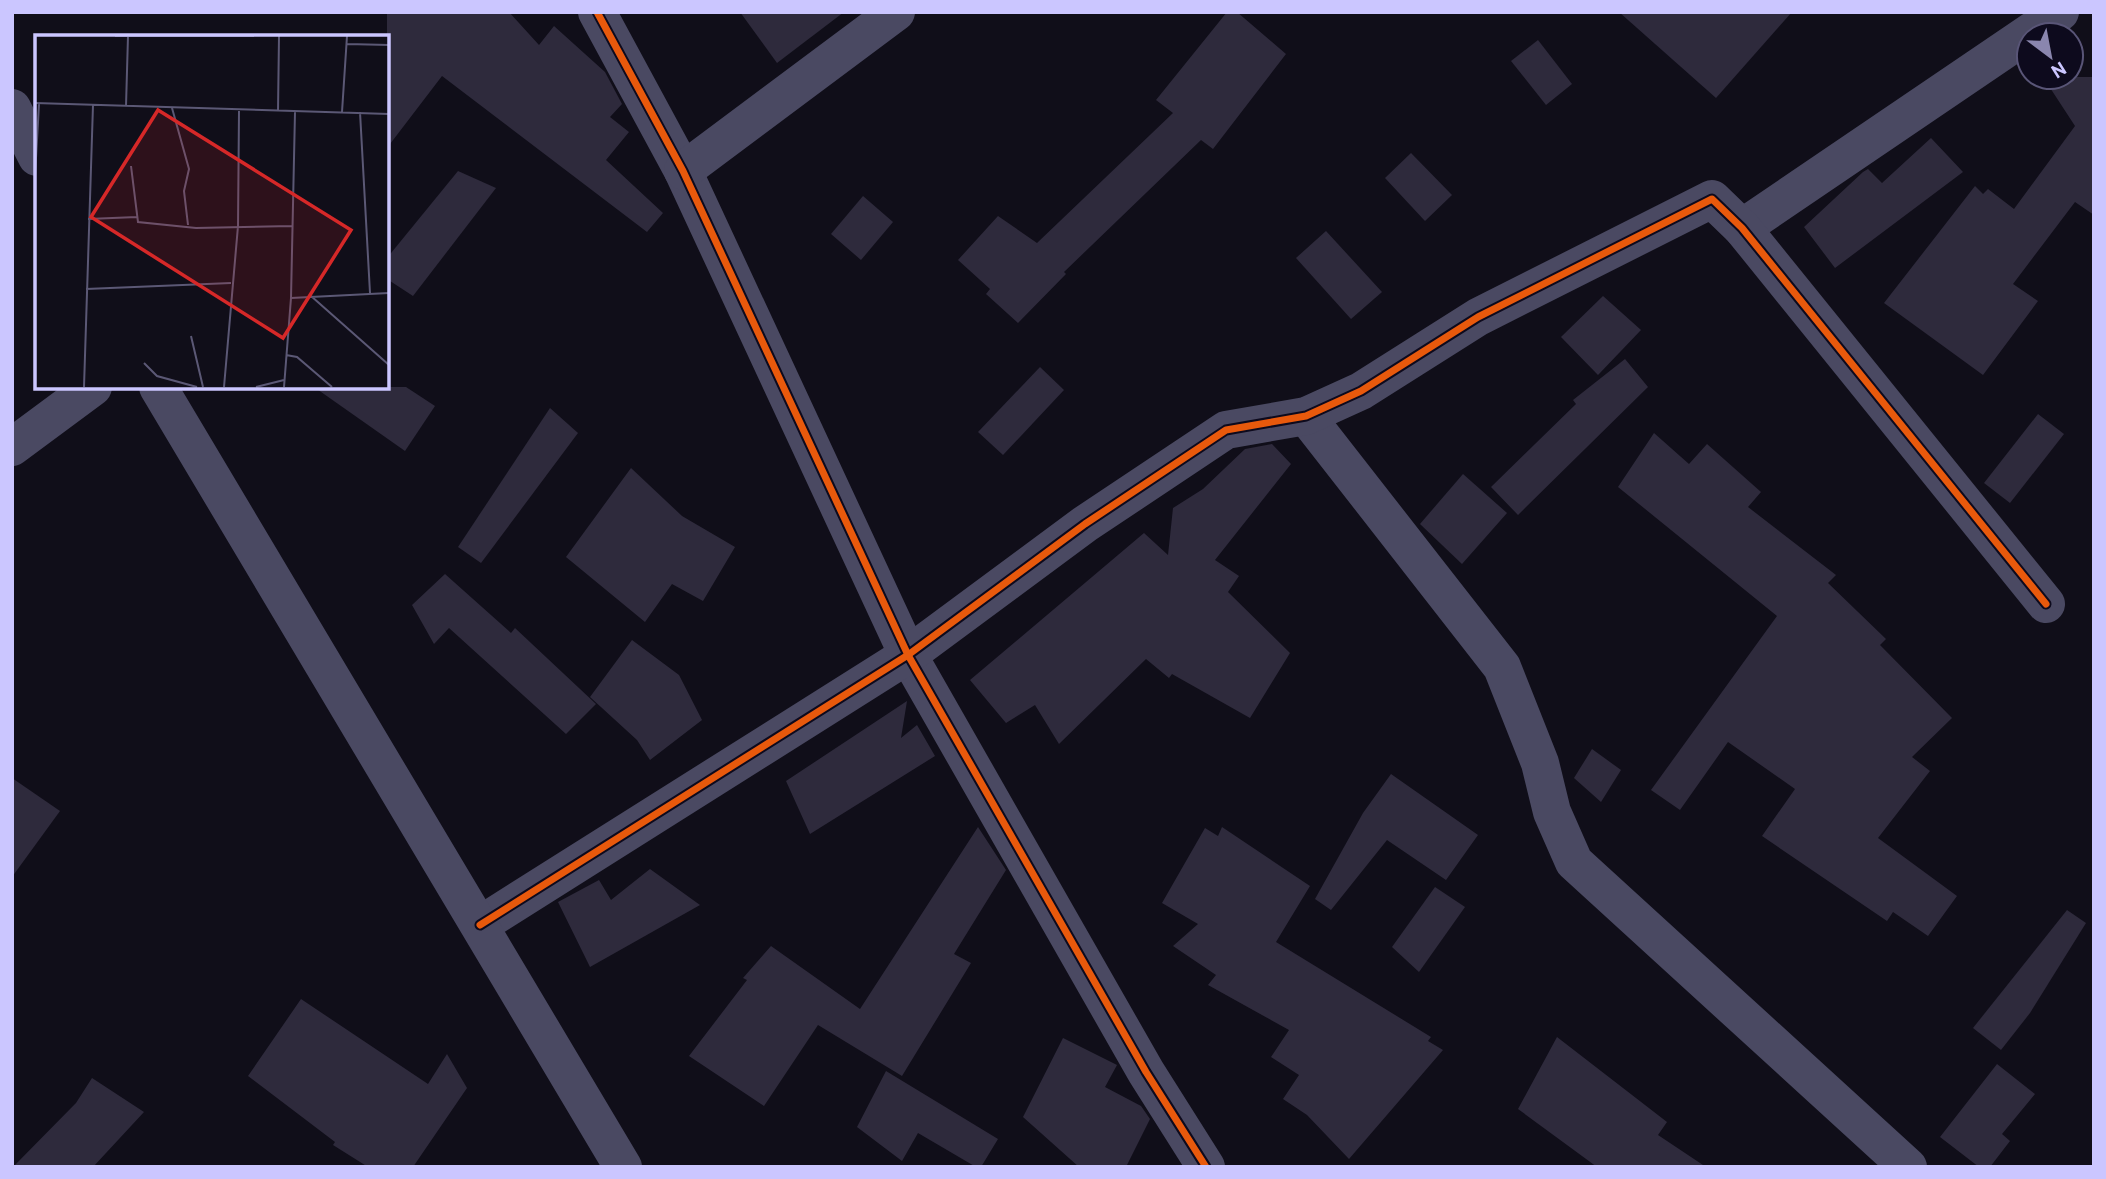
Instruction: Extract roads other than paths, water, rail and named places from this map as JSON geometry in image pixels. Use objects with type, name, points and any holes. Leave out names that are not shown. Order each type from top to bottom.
[{"type":"street","points":[[597,12],[683,171],[908,655],[1146,1072],[1206,1167]]},
{"type":"street","points":[[683,171],[896,12]]},
{"type":"street","points":[[1742,228],[2060,12]]},
{"type":"street","points":[[12,108],[35,153]]},
{"type":"street","points":[[480,925],[908,655],[1085,524],[1226,430],[1306,416],[1361,391],[1478,317],[1712,199],[1742,228],[2046,604]]},
{"type":"street","points":[[12,447],[92,388]]},
{"type":"street","points":[[160,388],[623,1167]]},
{"type":"street","points":[[1306,416],[1502,667],[1540,762],[1552,812],[1574,862],[1908,1167]]}]
